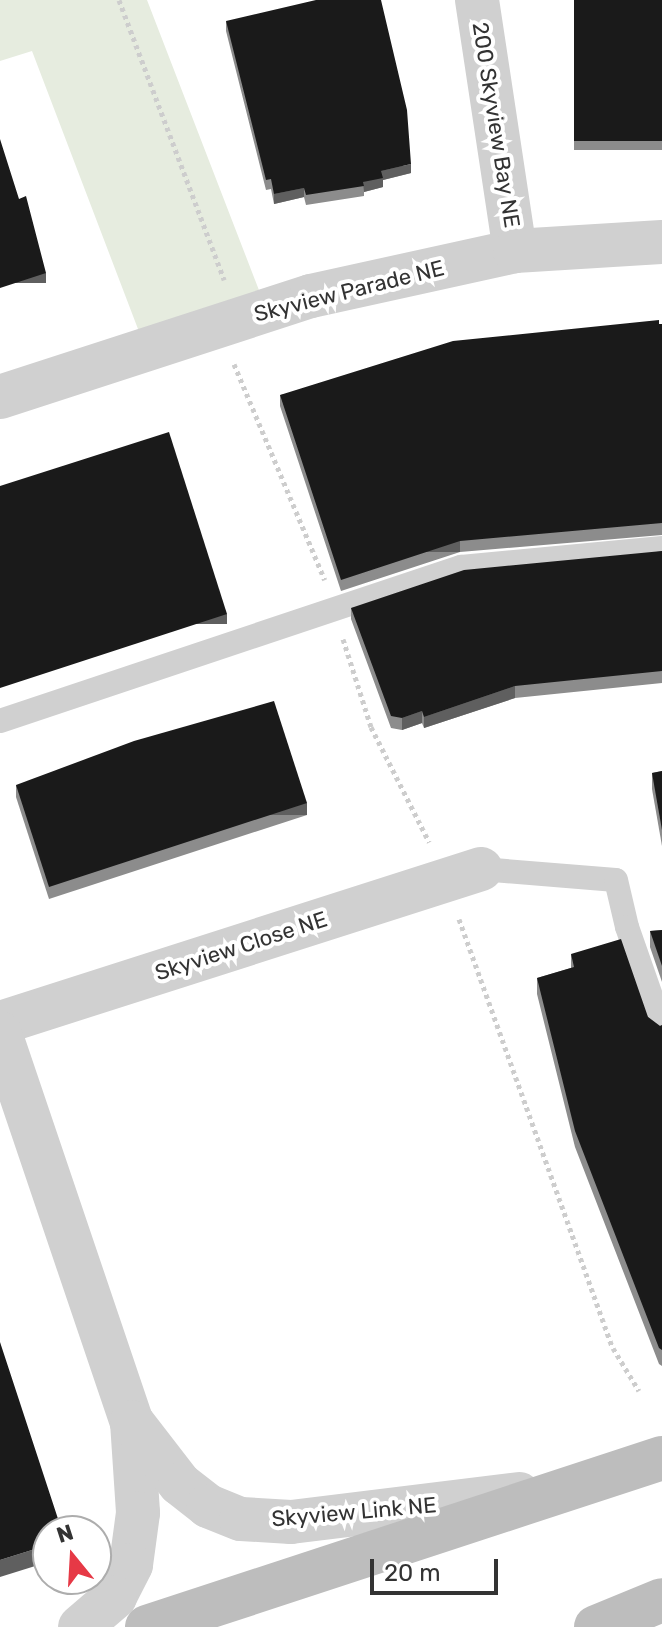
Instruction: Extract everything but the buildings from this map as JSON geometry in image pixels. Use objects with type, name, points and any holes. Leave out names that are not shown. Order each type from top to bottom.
[{"type":"main road","points":[[147,1627],[662,1458]]},
{"type":"main road","points":[[596,1627],[662,1600]]},
{"type":"street","name":"200 Skyview Bay NE","points":[[477,0],[515,251]]},
{"type":"street","name":"Skyview Parade NE","points":[[0,397],[311,296],[515,251],[662,242]]},
{"type":"street","name":"Skyview Close NE","points":[[0,1023],[463,874]]},
{"type":"street","name":"Skyview Link NE","points":[[0,1033],[132,1422],[138,1513],[131,1565],[115,1597],[80,1627]]},
{"type":"street","name":"Skyview Link NE","points":[[132,1422],[180,1484],[208,1506],[241,1519],[291,1522],[568,1488]]},
{"type":"lane","points":[[0,721],[461,567],[662,548]]},
{"type":"lane","points":[[463,874],[616,880],[627,927],[662,1027]]},
{"type":"path","points":[[119,0],[239,318]]},
{"type":"path","points":[[463,874],[613,1348],[639,1391]]},
{"type":"shaded area","points":[[0,0],[147,0],[267,311],[146,350],[32,51],[0,61]]}]
